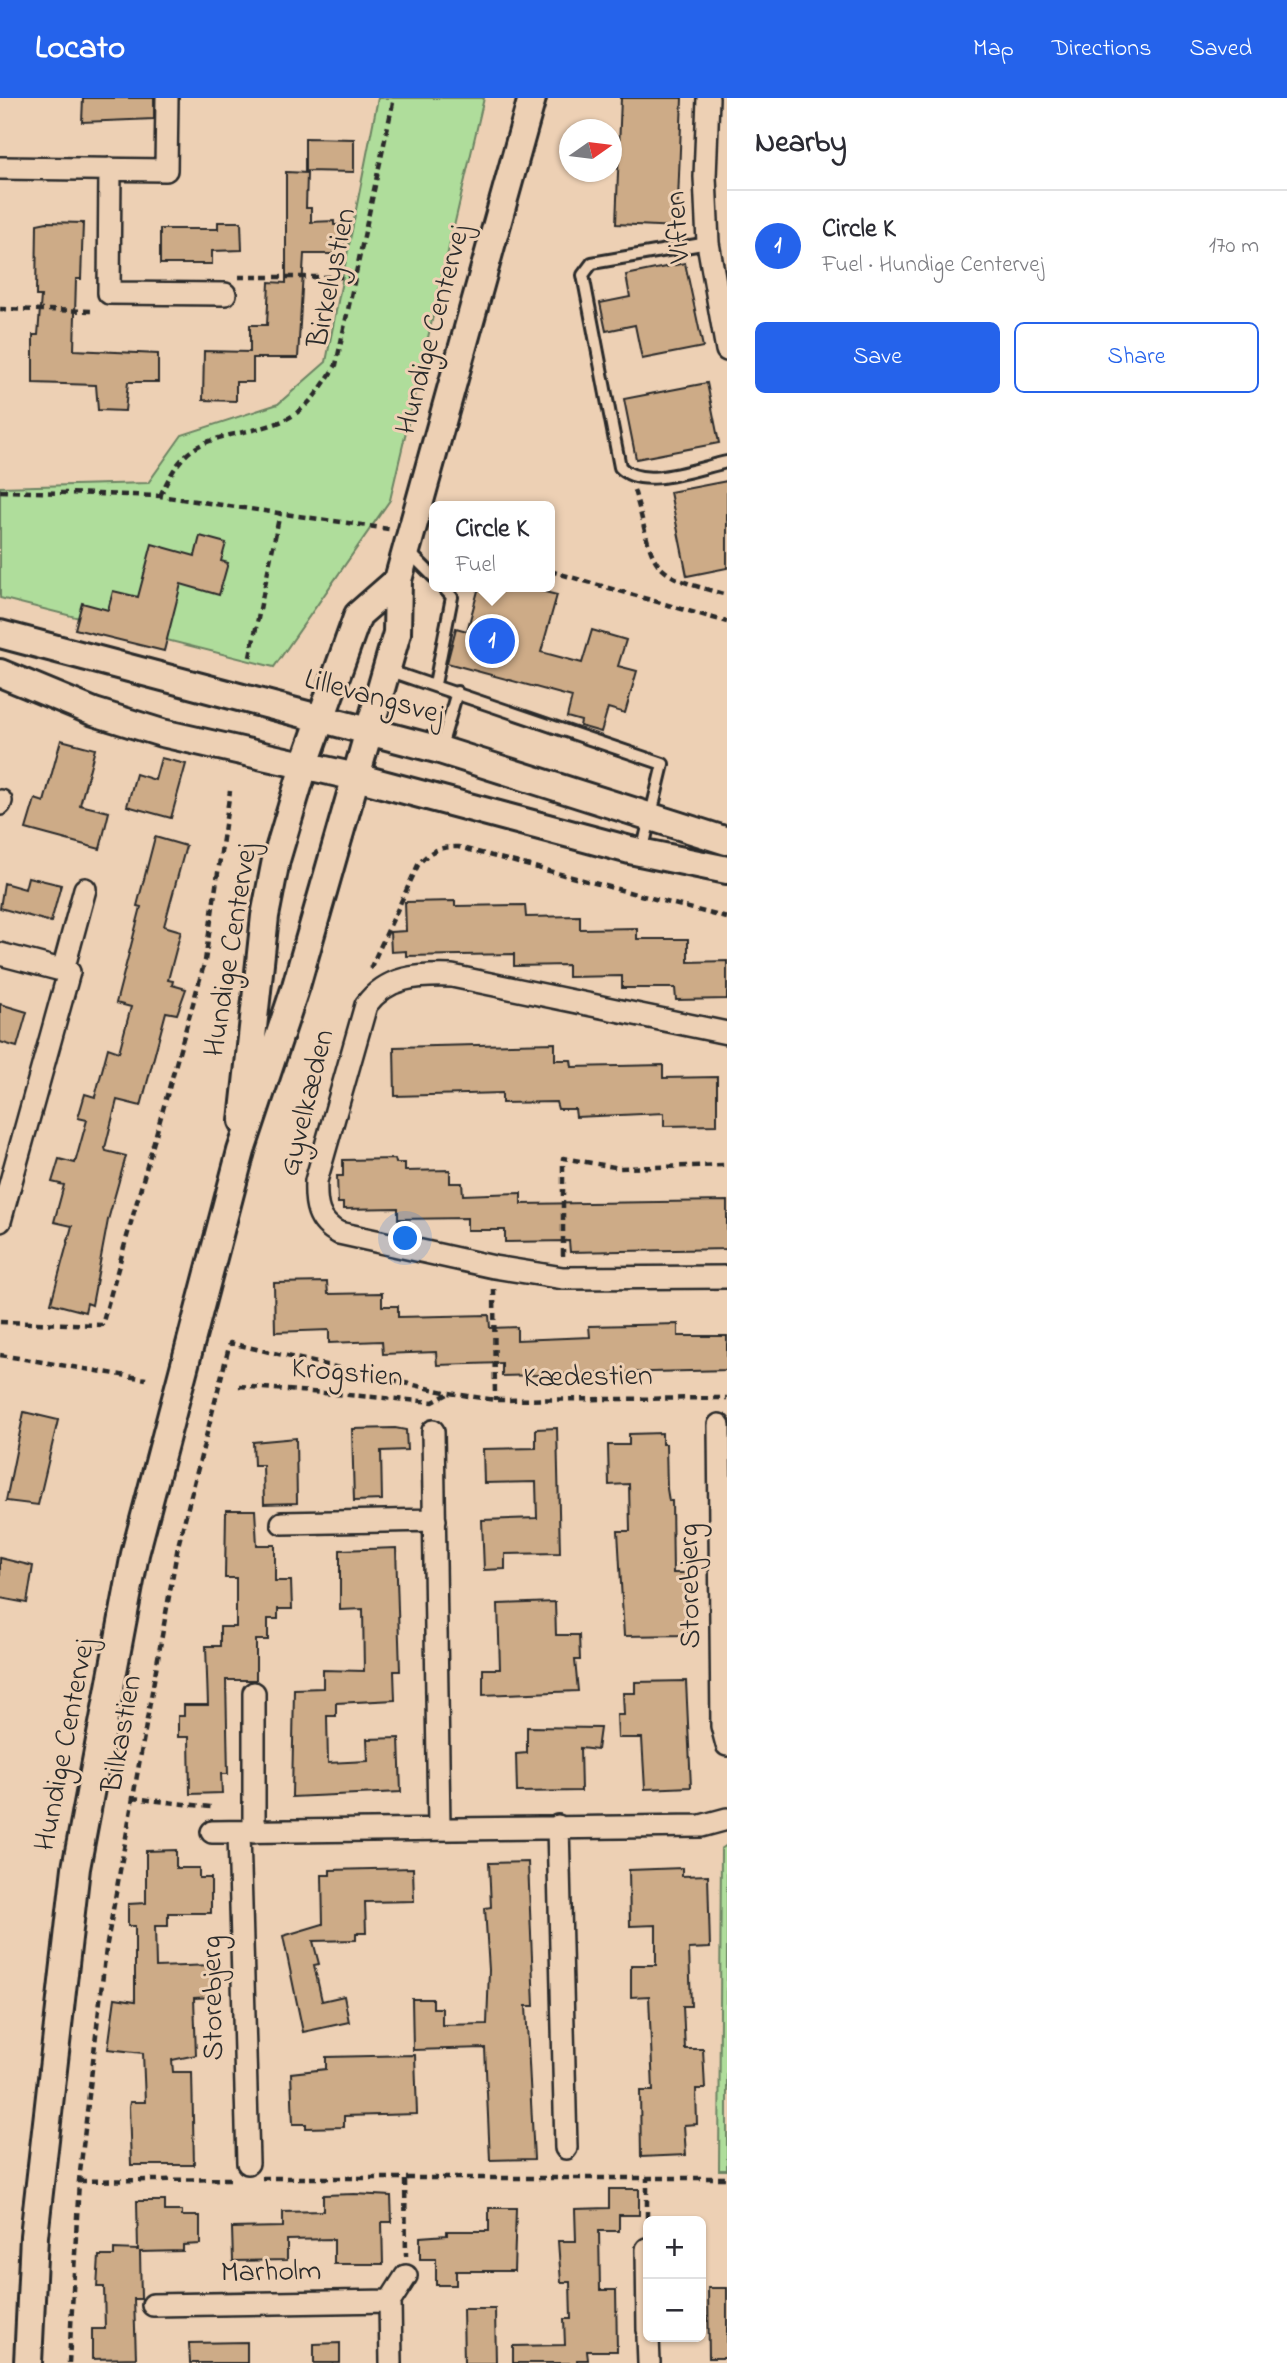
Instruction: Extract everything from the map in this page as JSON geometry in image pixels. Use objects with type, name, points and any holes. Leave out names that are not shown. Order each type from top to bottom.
[{"type":"street","points":[[0,168],[166,170],[167,98]]},
{"type":"street","name":"Hundige Centervej","points":[[28,2363],[34,2236],[76,1868],[135,1554],[241,1150],[296,986],[387,670],[397,633],[398,580],[533,98]]},
{"type":"street","name":"Viften","points":[[708,98],[705,177],[708,243],[727,349]]},
{"type":"street","points":[[110,169],[109,293],[225,294]]},
{"type":"street","name":"Hundige Centervej","points":[[241,1150],[246,1073],[265,916],[275,860],[304,766],[358,615],[398,580]]},
{"type":"street","name":"Lillevangsvej","points":[[0,634],[440,750],[727,841]]},
{"type":"street","points":[[0,673],[117,719],[356,777],[642,852],[727,870]]},
{"type":"street","points":[[63,970],[85,889]]},
{"type":"street","points":[[0,954],[69,972],[0,1221]]},
{"type":"street","points":[[377,990],[393,982],[422,975],[452,976],[727,1033]]},
{"type":"street","name":"Gyvelkæden","points":[[377,990],[366,1005],[356,1033],[316,1181],[318,1214],[326,1226],[339,1233],[494,1268],[563,1278],[727,1277]]},
{"type":"street","name":"Storebjerg","points":[[719,1426],[722,1726],[727,1745]]},
{"type":"street","points":[[433,1431],[439,1827]]},
{"type":"street","points":[[282,1522],[435,1520]]},
{"type":"street","name":"Storebjerg","points":[[248,2173],[247,1832],[254,1693]]},
{"type":"street","points":[[212,1832],[439,1827],[701,1826],[727,1819]]},
{"type":"street","points":[[558,1826],[566,2148]]},
{"type":"street","points":[[391,2363],[390,2301],[406,2276]]},
{"type":"street","name":"Marholm","points":[[153,2305],[390,2301]]},
{"type":"street","points":[[648,2342],[649,2363]]},
{"type":"lane","points":[[708,243],[592,263],[583,275],[620,467],[629,476],[644,480],[727,462]]},
{"type":"lane","points":[[408,551],[429,572]]},
{"type":"lane","points":[[436,684],[452,597],[448,592]]},
{"type":"lane","points":[[387,670],[436,684],[663,764],[642,852]]},
{"type":"lane","points":[[440,750],[457,692]]},
{"type":"path","name":"Birkelystien","points":[[160,496],[173,471],[185,456],[200,445],[267,427],[294,415],[316,396],[336,365],[394,98]]},
{"type":"path","points":[[225,294],[240,275],[355,276]]},
{"type":"path","points":[[0,309],[97,310],[109,293]]},
{"type":"path","points":[[629,476],[647,549],[659,568],[677,581],[727,595]]},
{"type":"path","points":[[0,491],[160,496],[388,529]]},
{"type":"path","points":[[250,657],[280,513]]},
{"type":"path","points":[[555,572],[727,622]]},
{"type":"path","points":[[0,1322],[102,1325],[205,961],[230,791]]},
{"type":"path","points":[[377,990],[367,976],[418,865],[429,852],[444,847],[458,847],[727,918]]},
{"type":"path","points":[[563,1278],[562,1157],[620,1168],[727,1165]]},
{"type":"path","points":[[494,1268],[495,1400]]},
{"type":"path","name":"Bilkastien","points":[[69,2363],[79,2181],[106,1949],[178,1546],[230,1343],[449,1393]]},
{"type":"path","points":[[0,1355],[146,1379]]},
{"type":"path","name":"Krogstien","points":[[239,1386],[433,1402],[449,1393]]},
{"type":"path","name":"Kædestien","points":[[449,1393],[495,1400],[727,1398]]},
{"type":"path","points":[[132,1798],[212,1807],[212,1832]]},
{"type":"path","points":[[79,2181],[248,2173],[405,2180],[727,2178]]},
{"type":"path","points":[[647,2178],[647,2216]]},
{"type":"path","points":[[405,2180],[406,2276]]},
{"type":"green space","points":[[378,98],[484,98],[390,500],[274,667],[0,598],[0,487],[148,483],[182,435],[278,404],[326,362]]},
{"type":"green space","points":[[727,1845],[727,2170],[719,2170],[721,1849]]},
{"type":"building","points":[[83,98],[154,98],[154,119],[82,122]]},
{"type":"building","points":[[621,98],[682,98],[677,227],[616,224],[618,182],[622,182]]},
{"type":"building","points":[[305,138],[354,139],[354,172],[305,171]]},
{"type":"building","points":[[286,172],[307,173],[306,208],[311,208],[311,222],[334,221],[334,225],[344,225],[344,248],[334,248],[334,254],[304,254],[298,358],[253,358],[253,382],[236,382],[236,401],[203,400],[204,351],[250,352],[250,325],[267,325],[269,282],[286,283]]},
{"type":"building","points":[[218,222],[241,222],[242,250],[212,251],[212,264],[160,264],[160,229],[218,229]]},
{"type":"building","points":[[83,223],[81,279],[76,279],[74,350],[158,354],[158,382],[128,382],[125,411],[98,410],[96,385],[33,383],[33,335],[38,335],[41,296],[36,296],[37,224]]},
{"type":"building","points":[[685,263],[703,347],[642,359],[635,325],[606,331],[600,303],[630,297],[626,275]]},
{"type":"building","points":[[707,383],[719,443],[636,459],[624,399]]},
{"type":"building","points":[[727,481],[727,568],[687,576],[670,492]]},
{"type":"building","points":[[200,536],[226,543],[221,561],[228,563],[219,595],[181,584],[164,651],[75,629],[82,603],[108,610],[113,591],[138,597],[152,544],[195,556]]},
{"type":"building","points":[[478,592],[545,592],[557,595],[541,652],[582,663],[592,630],[626,640],[618,666],[637,671],[625,713],[608,708],[601,732],[580,726],[581,721],[567,717],[572,697],[447,663],[456,628],[467,631]]},
{"type":"building","points":[[61,740],[95,749],[80,805],[109,812],[100,849],[26,829],[35,799],[44,802]]},
{"type":"building","points":[[161,758],[186,764],[171,818],[127,806],[136,774],[155,780]]},
{"type":"building","points":[[155,837],[186,846],[164,926],[181,931],[168,980],[173,981],[172,985],[186,989],[177,1014],[166,1012],[141,1106],[117,1100],[105,1148],[106,1151],[126,1156],[108,1220],[92,1305],[87,1303],[85,1312],[51,1303],[72,1226],[54,1222],[64,1185],[52,1182],[59,1159],[75,1163],[87,1120],[78,1118],[85,1094],[95,1097],[108,1048],[119,1052],[131,1007],[116,1003],[141,907],[137,906]]},
{"type":"building","points":[[28,877],[61,885],[51,922],[0,908],[4,883],[25,889]]},
{"type":"building","points":[[455,901],[455,906],[525,905],[526,917],[580,916],[580,929],[637,928],[637,939],[688,939],[688,962],[727,961],[727,999],[676,1000],[675,988],[622,988],[622,976],[568,977],[568,965],[514,966],[514,954],[406,956],[406,951],[391,952],[390,932],[406,931],[405,902]]},
{"type":"building","points":[[0,1004],[27,1012],[17,1047],[0,1042]]},
{"type":"building","points":[[555,1043],[555,1060],[571,1060],[572,1067],[663,1065],[663,1078],[717,1077],[717,1125],[664,1126],[664,1113],[576,1117],[575,1109],[558,1109],[556,1102],[502,1103],[502,1093],[395,1096],[394,1047]]},
{"type":"building","points":[[395,1159],[396,1163],[405,1163],[405,1171],[450,1170],[450,1183],[462,1183],[463,1195],[521,1193],[521,1204],[727,1201],[727,1249],[570,1252],[569,1241],[505,1242],[505,1230],[467,1230],[467,1218],[398,1219],[398,1208],[343,1209],[343,1203],[338,1203],[337,1176],[343,1176],[343,1160]]},
{"type":"building","points":[[327,1282],[328,1294],[382,1293],[382,1306],[398,1306],[398,1317],[489,1315],[490,1328],[517,1327],[517,1340],[590,1337],[589,1326],[678,1324],[678,1336],[727,1336],[727,1370],[502,1376],[502,1363],[437,1365],[436,1352],[383,1354],[382,1341],[329,1343],[329,1330],[275,1332],[274,1283]]},
{"type":"building","points":[[24,1412],[58,1420],[38,1505],[6,1501]]},
{"type":"building","points":[[557,1428],[560,1553],[505,1554],[505,1569],[484,1570],[482,1520],[537,1518],[536,1482],[484,1483],[483,1449],[536,1448],[536,1429]]},
{"type":"building","points":[[352,1429],[406,1430],[407,1450],[381,1451],[382,1500],[354,1501]]},
{"type":"building","points":[[662,1433],[662,1444],[666,1444],[667,1489],[669,1501],[672,1501],[673,1573],[686,1573],[687,1635],[624,1636],[618,1531],[630,1531],[629,1484],[609,1485],[608,1445],[629,1445],[629,1434]]},
{"type":"building","points":[[296,1438],[297,1503],[264,1504],[263,1465],[254,1465],[253,1442]]},
{"type":"building","points":[[226,1510],[255,1510],[257,1545],[275,1545],[275,1581],[291,1581],[292,1609],[278,1609],[278,1619],[268,1619],[268,1640],[256,1640],[256,1680],[226,1680],[228,1774],[221,1774],[222,1793],[190,1794],[189,1737],[178,1737],[178,1716],[184,1716],[184,1705],[208,1705],[206,1646],[220,1646],[220,1627],[236,1627],[236,1578],[225,1578]]},
{"type":"building","points":[[396,1548],[400,1671],[394,1671],[395,1700],[336,1703],[336,1716],[327,1716],[328,1763],[368,1761],[367,1739],[399,1738],[401,1792],[292,1797],[294,1689],[323,1688],[323,1670],[364,1671],[363,1609],[340,1610],[340,1550]]},
{"type":"building","points":[[0,1558],[33,1566],[27,1603],[0,1598]]},
{"type":"building","points":[[555,1602],[556,1635],[579,1635],[580,1660],[575,1660],[578,1691],[483,1695],[483,1669],[500,1669],[498,1604]]},
{"type":"building","points":[[686,1681],[691,1787],[645,1789],[642,1738],[618,1738],[617,1715],[624,1715],[623,1693],[635,1693],[635,1682]]},
{"type":"building","points":[[527,1727],[600,1728],[597,1750],[580,1748],[581,1791],[517,1792],[516,1754],[527,1753]]},
{"type":"building","points":[[176,1850],[176,1868],[199,1868],[199,1878],[211,1878],[211,1913],[168,1913],[168,1926],[155,1926],[156,1967],[213,1965],[214,1997],[194,1998],[196,2055],[172,2060],[173,2072],[192,2072],[194,2165],[131,2165],[129,2107],[130,2102],[145,2102],[143,2053],[108,2049],[115,1998],[135,2001],[135,1926],[128,1926],[128,1904],[146,1903],[146,1851]]},
{"type":"building","points":[[528,1862],[534,2006],[526,2006],[534,2159],[490,2160],[485,2048],[413,2050],[412,1999],[433,1999],[433,2008],[442,2008],[442,2025],[487,2024],[489,1970],[485,1908],[491,1907],[489,1863]]},
{"type":"building","points":[[413,1868],[414,1901],[365,1902],[366,1933],[356,1933],[356,1940],[313,1941],[319,1964],[314,1965],[322,2001],[344,1996],[349,2022],[303,2032],[283,1936],[323,1924],[322,1875],[330,1875],[330,1870]]},
{"type":"building","points":[[682,1868],[682,1876],[708,1875],[710,1948],[689,1949],[691,2006],[683,2006],[685,2049],[703,2049],[705,2089],[696,2089],[697,2124],[684,2125],[686,2155],[641,2157],[640,2091],[653,2091],[649,1996],[631,1997],[631,1965],[656,1965],[656,1925],[630,1926],[629,1870]]},
{"type":"building","points":[[415,2055],[417,2114],[344,2116],[344,2127],[306,2128],[306,2124],[293,2124],[291,2073],[326,2069],[326,2057]]},
{"type":"building","points":[[609,2189],[639,2189],[639,2215],[619,2215],[619,2231],[599,2231],[600,2290],[616,2290],[617,2351],[587,2351],[588,2360],[577,2360],[577,2363],[513,2363],[513,2346],[565,2345],[564,2319],[571,2319],[570,2282],[561,2282],[558,2241],[576,2241],[575,2209],[609,2208]]},
{"type":"building","points":[[323,2195],[391,2196],[392,2222],[382,2222],[383,2264],[334,2264],[334,2239],[287,2240],[287,2260],[233,2261],[232,2228],[283,2227],[283,2212],[323,2211]]},
{"type":"building","points":[[137,2201],[165,2201],[165,2211],[182,2211],[182,2216],[200,2216],[200,2244],[183,2245],[183,2251],[140,2252],[141,2299],[134,2299],[136,2358],[92,2359],[92,2329],[105,2329],[104,2287],[97,2287],[99,2256],[114,2256],[114,2249],[138,2250]]},
{"type":"building","points":[[489,2208],[516,2208],[514,2271],[456,2271],[456,2285],[436,2285],[436,2259],[420,2259],[420,2237],[447,2235],[447,2231],[489,2231]]},
{"type":"building","points":[[708,2288],[727,2288],[727,2358],[709,2358]]},
{"type":"building","points":[[463,2309],[495,2309],[496,2363],[464,2363]]},
{"type":"building","points":[[247,2342],[247,2363],[190,2363],[189,2343]]},
{"type":"building","points":[[340,2343],[340,2363],[314,2363],[314,2344]]},
{"type":"place","name":"Circle K","points":[[492,641]]}]
